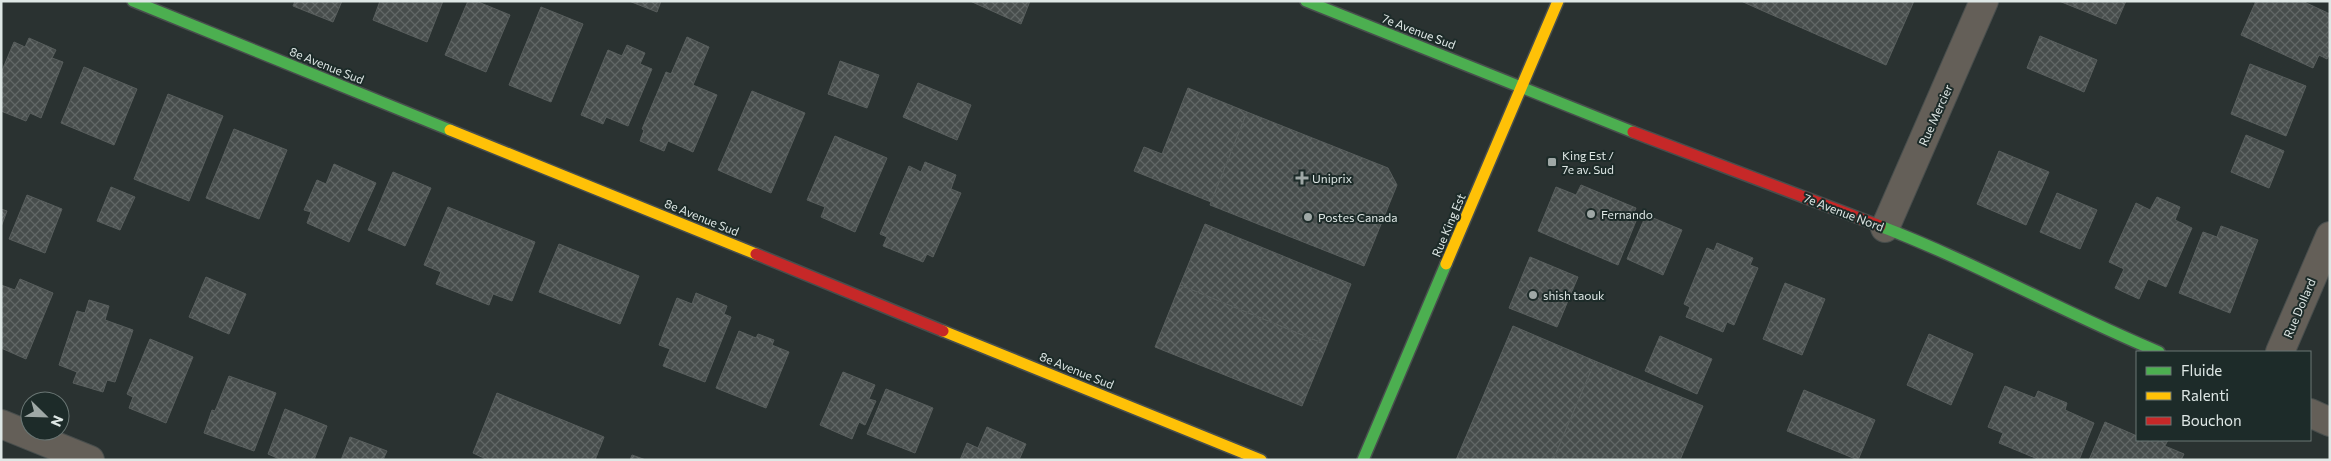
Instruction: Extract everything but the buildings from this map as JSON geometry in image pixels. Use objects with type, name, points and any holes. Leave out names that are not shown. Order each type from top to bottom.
[{"type":"street","name":"8e Avenue Sud","points":[[133,1],[1261,460]]},
{"type":"street","name":"7e Avenue Sud","points":[[1306,1],[1522,86]]},
{"type":"street","name":"Rue King Est","points":[[1362,460],[1558,1]]},
{"type":"street","name":"Rue Mercier","points":[[1885,228],[1984,1]]},
{"type":"street","name":"7e Avenue Nord","points":[[1522,86],[1634,132],[1943,252],[2097,326],[2157,351]]},
{"type":"street","name":"Rue Dollard","points":[[2280,351],[2330,236]]},
{"type":"street","points":[[2311,413],[2330,422]]},
{"type":"street","points":[[1,424],[90,460]]},
{"type":"traffic: fast","points":[[133,1],[450,130]]},
{"type":"traffic: fast","points":[[1306,1],[1633,132]]},
{"type":"traffic: fast","points":[[1880,226],[1916,240],[2157,351]]},
{"type":"traffic: fast","points":[[1363,460],[1446,264]]},
{"type":"traffic: slow","points":[[1446,264],[1558,1]]},
{"type":"traffic: slow","points":[[450,130],[756,254]]},
{"type":"traffic: slow","points":[[943,331],[1261,460]]},
{"type":"traffic: jam","points":[[1633,132],[1880,226]]},
{"type":"traffic: jam","points":[[756,254],[943,331]]},
{"type":"place","name":"King Est / 7e av. Sud","points":[[1552,162]]},
{"type":"place","name":"Uniprix","points":[[1302,178]]},
{"type":"place","name":"Fernando","points":[[1591,214]]},
{"type":"place","name":"Postes Canada","points":[[1308,217]]},
{"type":"place","name":"shish taouk","points":[[1533,295]]}]
